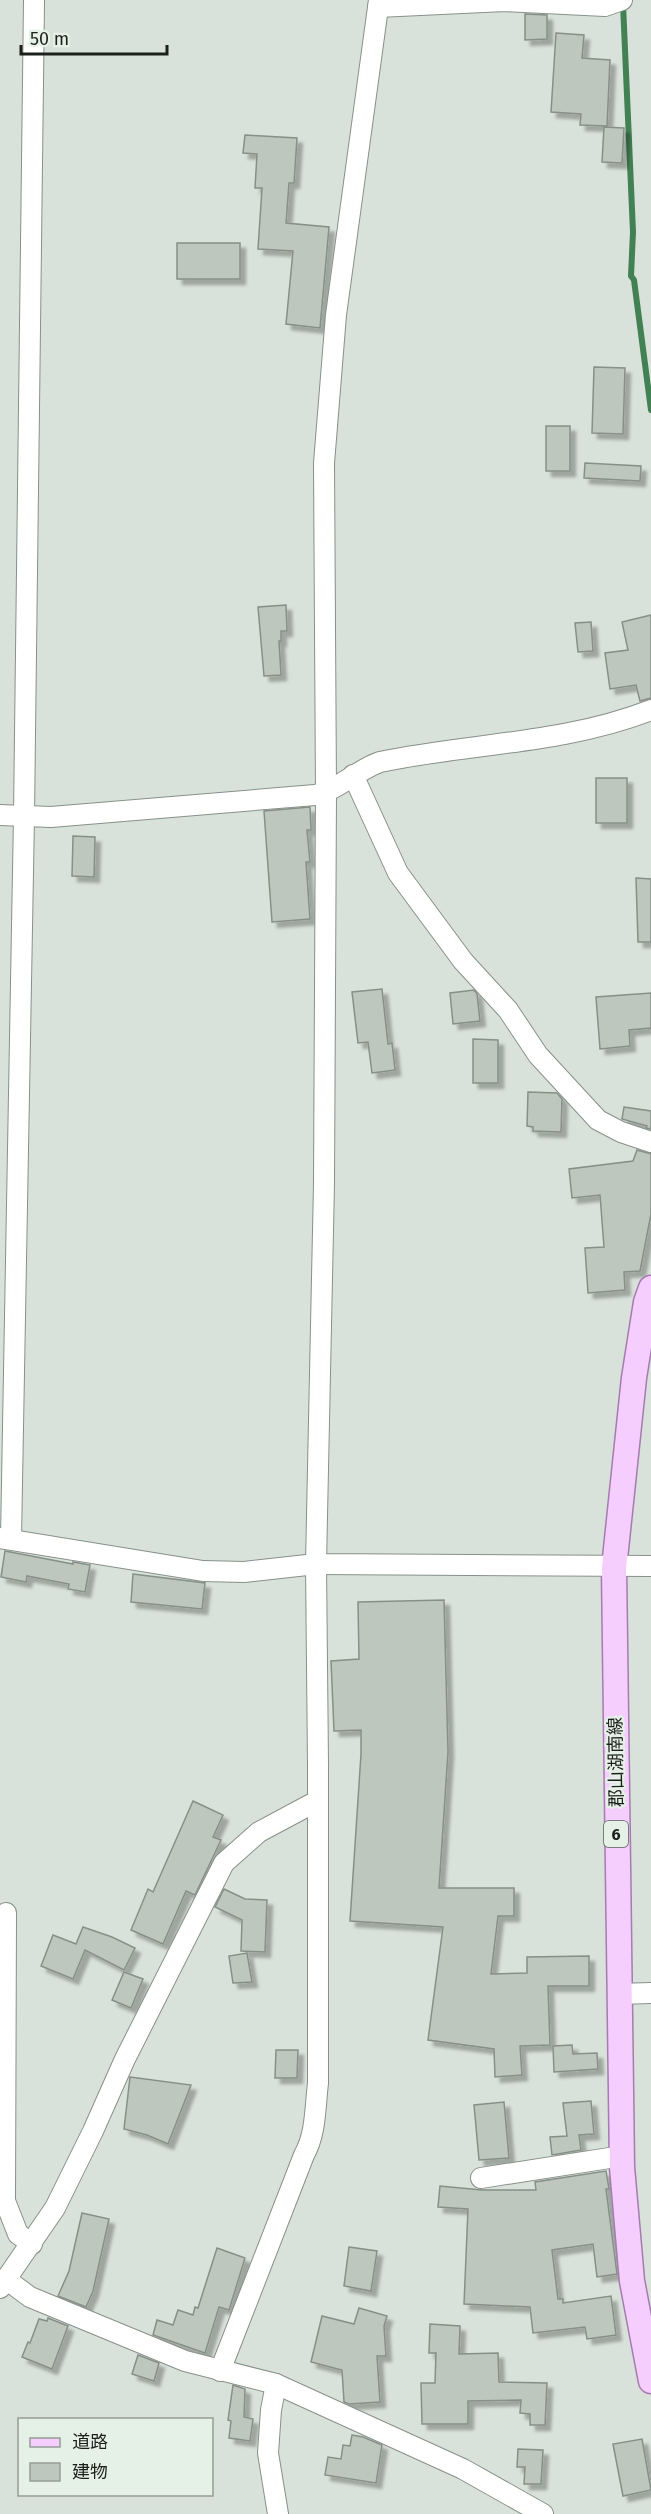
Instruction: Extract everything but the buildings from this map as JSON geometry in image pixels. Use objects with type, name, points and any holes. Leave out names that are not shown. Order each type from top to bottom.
[{"type":"main road","name":"郡山湖南線","points":[[651,1288],[646,1302],[634,1378],[614,1568],[622,2156],[632,2281],[651,2381]]},
{"type":"street","points":[[34,0],[24,816],[5,1538],[203,1571],[244,1572],[316,1564],[614,1568],[651,1566]]},
{"type":"street","points":[[220,2371],[295,2176],[310,2143],[318,2083],[316,1564],[324,1183],[326,792],[324,463],[336,315],[378,3],[505,1],[605,6],[622,0]]},
{"type":"street","points":[[0,816],[51,817],[303,796],[326,792],[369,766],[394,759],[580,732],[622,721],[651,710]]},
{"type":"street","points":[[352,775],[398,873],[463,961],[508,1010],[538,1055],[598,1120],[621,1132],[651,1142]]},
{"type":"street","points":[[317,1801],[259,1832],[224,1863],[125,2059],[55,2208],[3,2284],[185,2361],[276,2384],[463,2469],[543,2514]]},
{"type":"street","points":[[6,1913],[3,2201],[18,2234],[32,2244]]},
{"type":"street","points":[[618,1994],[651,1993]]},
{"type":"street","points":[[482,2178],[622,2156]]},
{"type":"street","points":[[276,2384],[271,2410],[268,2453],[278,2514]]},
{"type":"waterway","points":[[623,4],[633,232],[631,276],[634,280],[651,410]]}]
